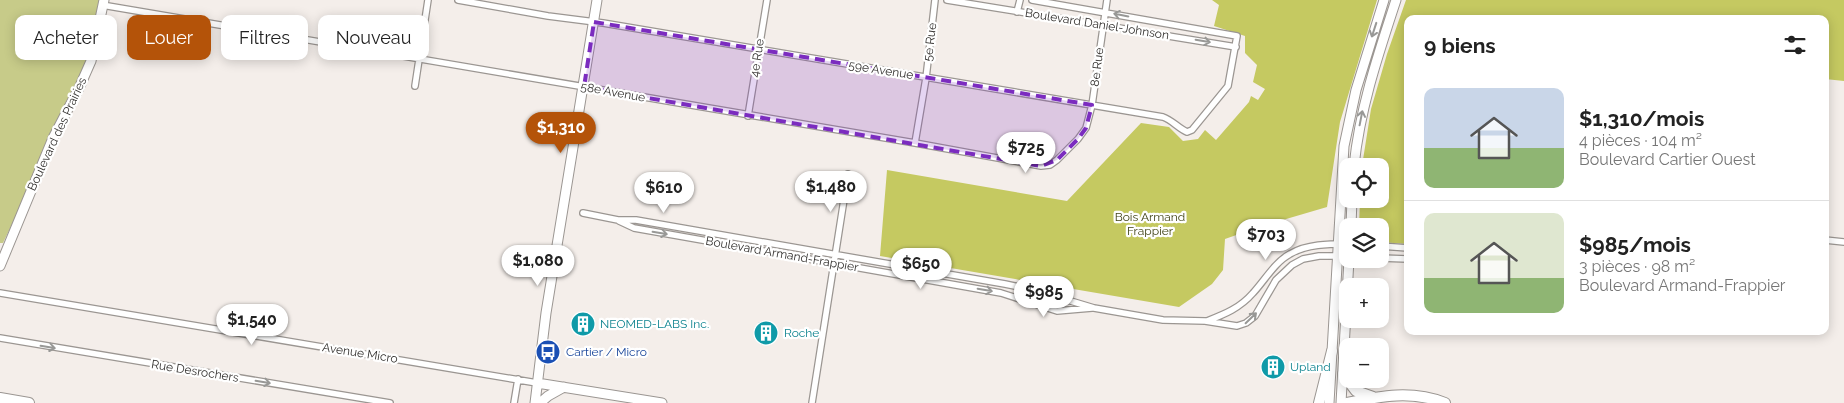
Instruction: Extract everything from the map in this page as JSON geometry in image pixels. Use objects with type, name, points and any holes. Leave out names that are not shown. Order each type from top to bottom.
[{"type":"highway","points":[[1319,403],[1332,351]]},
{"type":"highway","points":[[1354,388],[1356,391],[1377,397]]},
{"type":"highway","points":[[1348,403],[1377,397],[1413,395],[1445,403]]},
{"type":"highway","points":[[0,398],[29,403]]},
{"type":"street","points":[[426,15],[428,0]]},
{"type":"street","name":"59e Avenue","points":[[458,0],[1163,117],[1171,120],[1182,130],[1191,131],[1227,88],[1237,36]]},
{"type":"street","points":[[535,403],[546,313],[597,0]]},
{"type":"street","name":"4e Rue","points":[[748,116],[767,0]]},
{"type":"street","name":"5e Rue","points":[[915,143],[926,78],[935,0]]},
{"type":"street","name":"Boulevard Daniel-Johnson","points":[[947,0],[1236,47]]},
{"type":"street","name":"Boulevard Daniel-Johnson","points":[[1017,12],[1020,0]]},
{"type":"street","name":"Boulevard Daniel-Johnson","points":[[1032,0],[1237,36]]},
{"type":"street","name":"8e Rue","points":[[1092,105],[1107,0]]},
{"type":"street","points":[[1343,218],[1343,161],[1349,121],[1363,66],[1384,0]]},
{"type":"street","points":[[1355,158],[1365,101],[1396,0]]},
{"type":"street","name":"58e Avenue","points":[[103,2],[318,41]]},
{"type":"street","name":"Boulevard des Prairies","points":[[0,266],[55,134],[80,86],[90,61],[103,2]]},
{"type":"street","name":"Boulevard Daniel-Johnson","points":[[1176,37],[1177,26]]},
{"type":"street","points":[[415,86],[419,60]]},
{"type":"street","name":"58e Avenue","points":[[425,60],[1041,166],[1050,165],[1057,160],[1086,128],[1092,105]]},
{"type":"street","points":[[812,403],[848,174]]},
{"type":"street","name":"Boulevard Armand-Frappier","points":[[583,213],[618,220],[636,220],[1026,288],[1094,308],[1163,320],[1205,321],[1231,326],[1243,325],[1254,316],[1272,286],[1288,267],[1308,258],[1337,255]]},
{"type":"street","name":"Boulevard Armand-Frappier","points":[[618,220],[634,228],[1001,293],[1057,310],[1094,308]]},
{"type":"street","points":[[1829,240],[1844,242]]},
{"type":"street","name":"Boulevard Armand-Frappier","points":[[1205,321],[1242,304],[1281,260],[1290,254],[1312,246],[1339,244]]},
{"type":"street","points":[[1389,247],[1404,248]]},
{"type":"street","points":[[1329,403],[1337,255],[1339,251]]},
{"type":"street","points":[[1389,259],[1404,260]]},
{"type":"street","points":[[1344,338],[1347,268]]},
{"type":"street","name":"Avenue Micro","points":[[0,293],[662,403]]},
{"type":"street","name":"Rue Desrochers","points":[[0,338],[390,403]]},
{"type":"street","points":[[514,403],[518,380]]},
{"type":"street","points":[[540,403],[564,387]]},
{"type":"street","points":[[1341,403],[1342,388]]},
{"type":"highlighted area","points":[[594,22],[1092,105],[1086,128],[1078,139],[1057,160],[1041,166],[584,87]]},
{"type":"green space","points":[[0,0],[103,0],[100,15],[15,15],[15,60],[87,60],[55,134],[3,243],[0,243]]},
{"type":"green space","name":"Bois Armand Frappier","points":[[1212,0],[1377,0],[1340,122],[1327,207],[1225,239],[1223,270],[1212,284],[1179,307],[880,256],[887,170],[1067,201],[1141,123],[1169,127],[1183,141],[1198,139],[1205,130],[1216,140],[1249,102],[1251,96],[1258,100],[1265,89],[1253,82],[1257,65],[1245,53],[1245,36],[1214,26],[1219,5]]},
{"type":"green space","points":[[1406,0],[1844,0],[1844,81],[1829,79],[1829,15],[1404,15],[1404,244],[1389,243],[1389,218],[1359,218],[1360,208],[1389,208],[1389,158],[1363,158],[1371,109],[1387,54]]},
{"type":"place","name":"NEOMED-LABS Inc.","points":[[583,324]]},
{"type":"place","name":"Roche","points":[[766,333]]},
{"type":"place","name":"Cartier / Micro","points":[[548,352]]},
{"type":"place","name":"Upland","points":[[1273,367]]}]
